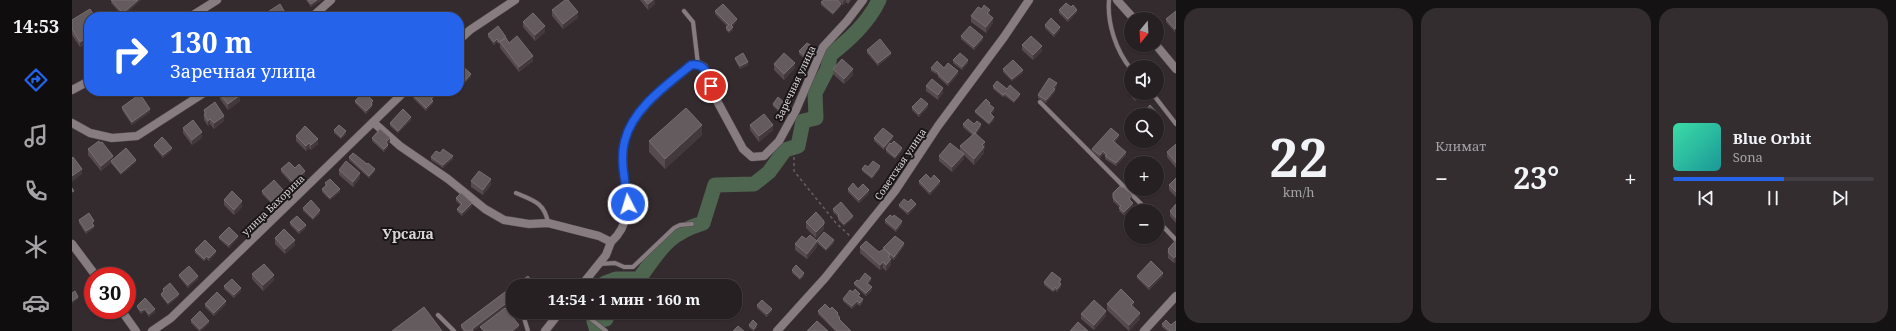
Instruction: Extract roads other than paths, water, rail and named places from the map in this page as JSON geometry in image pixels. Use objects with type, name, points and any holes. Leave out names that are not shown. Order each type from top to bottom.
[{"type":"street","points":[[198,12],[217,0]]},
{"type":"street","points":[[318,12],[331,0]]},
{"type":"street","points":[[464,35],[515,0]]},
{"type":"street","name":"Заречная улица","points":[[698,64],[704,67],[716,99],[743,150],[752,158],[764,156],[778,141],[796,110],[823,47],[847,21],[863,0]]},
{"type":"street","name":"Советская улица","points":[[777,331],[825,278],[895,191],[938,126],[1029,0]]},
{"type":"street","points":[[1117,0],[1128,12]]},
{"type":"street","points":[[1162,52],[1176,69]]},
{"type":"street","points":[[587,279],[606,255],[612,242],[624,225],[628,204],[623,158],[625,140],[629,130],[637,117],[652,99],[691,65],[698,64]]},
{"type":"street","points":[[72,90],[84,83]]},
{"type":"street","points":[[72,123],[90,133],[112,138],[137,136],[199,96]]},
{"type":"street","name":"улица Бахорина","points":[[152,331],[171,318],[400,96]]},
{"type":"street","points":[[374,122],[400,146],[448,179],[485,208],[504,220],[529,224],[548,223],[599,236],[612,242]]},
{"type":"street","points":[[72,244],[89,267]]},
{"type":"street","points":[[1144,331],[1176,296]]},
{"type":"street","points":[[127,319],[136,331]]},
{"type":"street","points":[[545,331],[554,319]]},
{"type":"lane","points":[[1109,0],[1108,12],[1111,29],[1124,61]]},
{"type":"lane","points":[[684,11],[693,22],[698,64]]},
{"type":"lane","points":[[1157,100],[1176,124]]},
{"type":"lane","points":[[1040,102],[1141,204]]},
{"type":"lane","points":[[516,194],[530,199],[542,207],[547,213],[548,223]]},
{"type":"lane","points":[[599,264],[615,263],[624,267],[632,267],[674,228],[680,225],[692,224]]},
{"type":"lane","points":[[1164,227],[1176,240]]},
{"type":"lane","points":[[438,315],[454,331]]},
{"type":"lane","points":[[524,319],[528,331]]},
{"type":"lane","points":[[591,319],[606,331]]},
{"type":"waterway","points":[[639,279],[665,244],[681,232],[703,223],[715,185],[754,184],[769,172],[785,150],[798,146],[803,121],[816,118],[815,93],[828,68],[830,55],[864,24],[879,0]]},
{"type":"waterway","points":[[597,331],[594,321],[606,319]]},
{"type":"district","name":"Урсала","points":[[408,234]]}]
